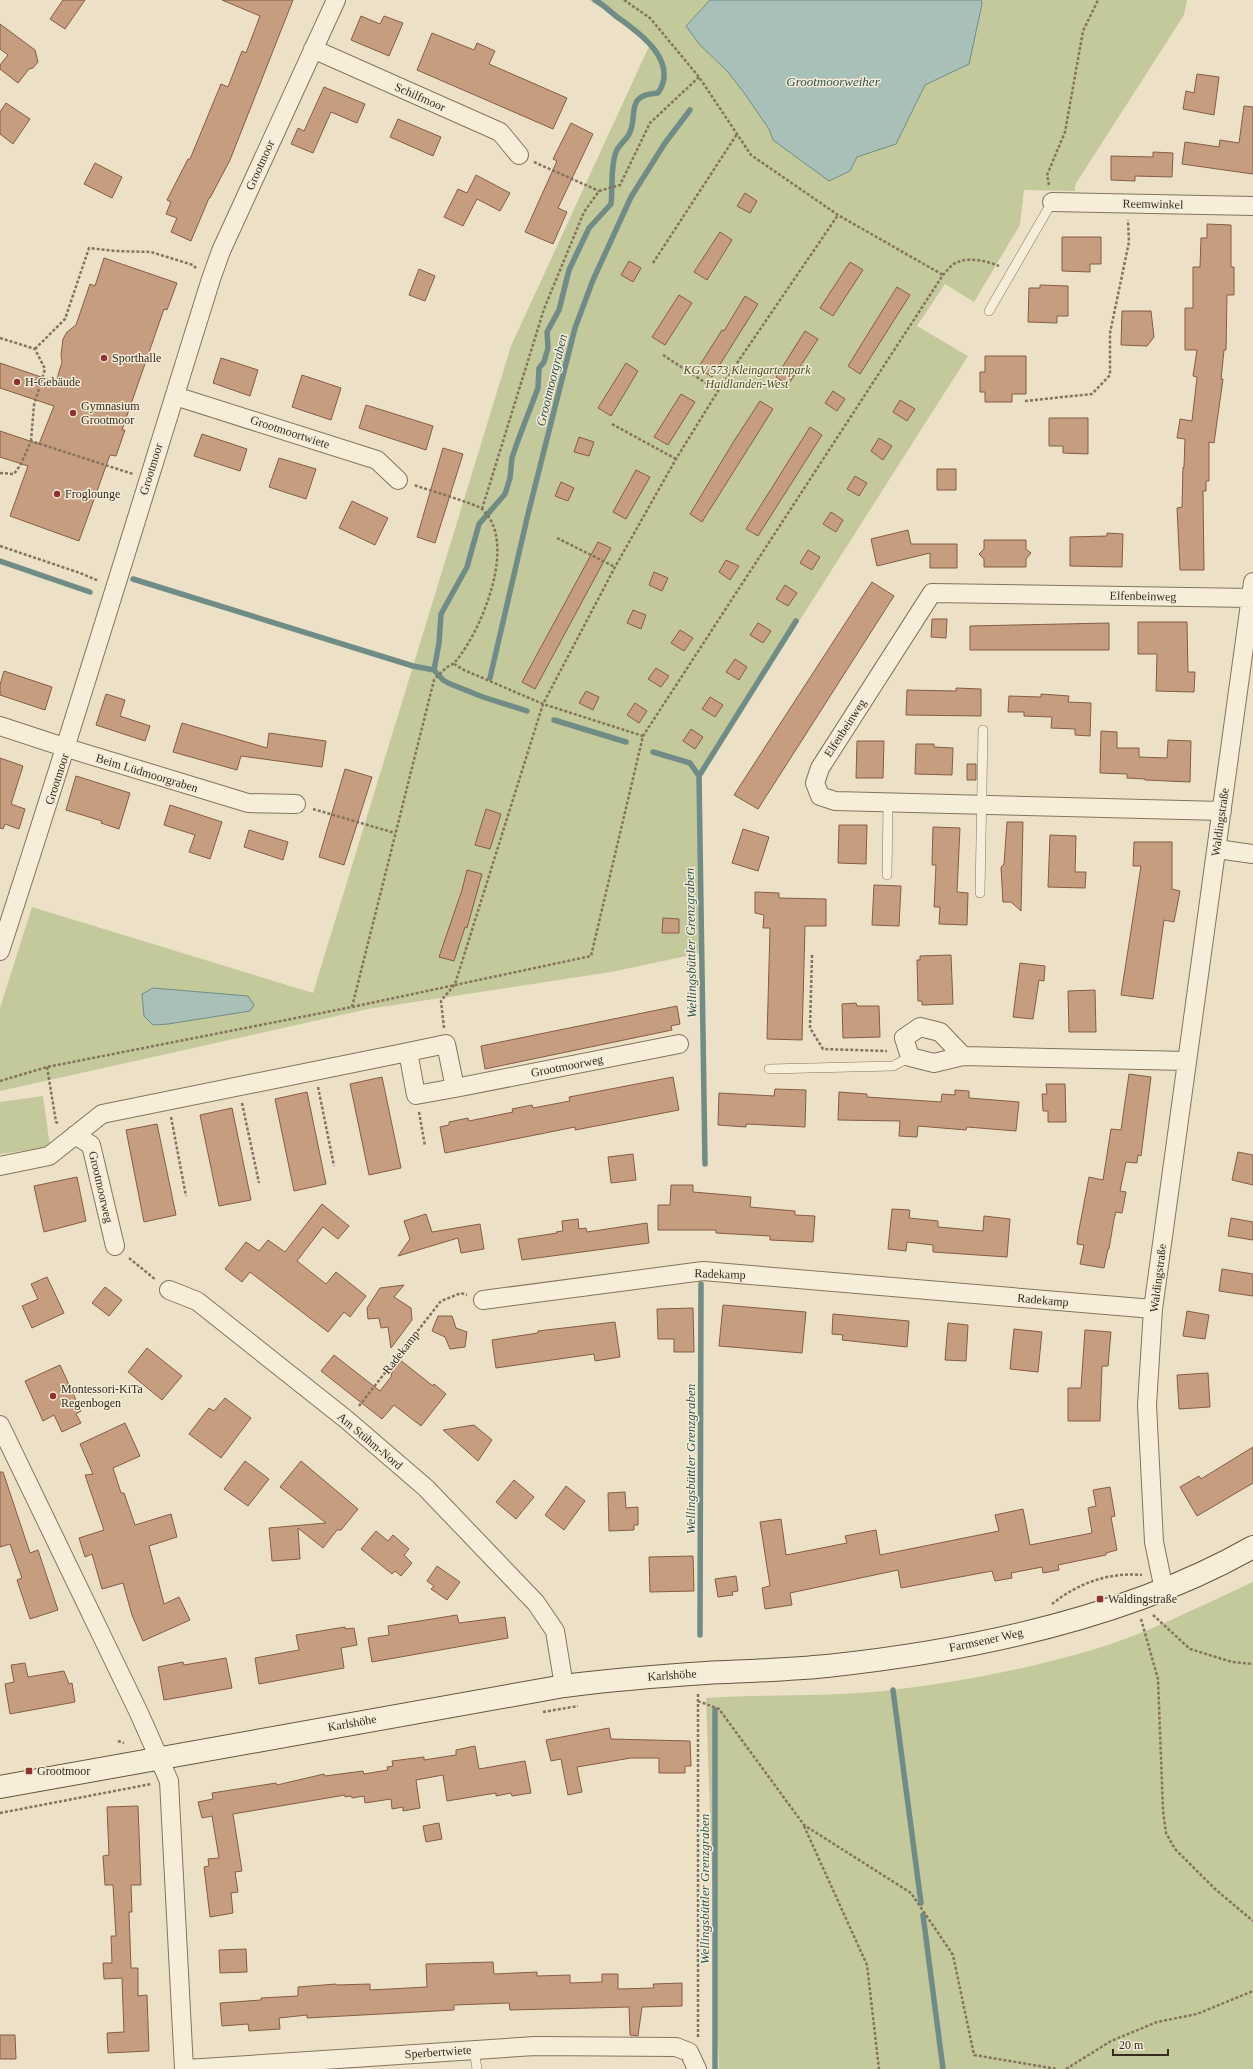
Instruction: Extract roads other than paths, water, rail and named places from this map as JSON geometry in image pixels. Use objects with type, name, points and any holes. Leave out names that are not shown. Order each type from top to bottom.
[{"type":"main road","name":"Farmsener Weg","points":[[702,1682],[827,1666],[962,1646],[1102,1611],[1164,1590],[1253,1547]]},
{"type":"main road","name":"Karlshöhe","points":[[0,1787],[564,1686],[627,1679],[702,1682]]},
{"type":"street","name":"Grootmoor","points":[[0,951],[67,748],[148,479],[211,279],[221,251],[336,0]]},
{"type":"street","name":"Schilfmoor","points":[[313,50],[500,132],[519,155]]},
{"type":"street","name":"Reemwinkel","points":[[1052,202],[1253,206]]},
{"type":"street","name":"Grootmoortwiete","points":[[175,396],[377,460],[398,480]]},
{"type":"street","name":"Elfenbeinweg","points":[[1222,811],[835,801],[820,796],[815,783],[820,768],[932,592],[1252,590]]},
{"type":"street","name":"Waldingstraße","points":[[1164,1590],[1154,1542],[1147,1405],[1153,1310],[1252,590]]},
{"type":"street","name":"Beim Lüdmoorgraben","points":[[0,726],[248,804],[296,804]]},
{"type":"street","points":[[1217,849],[1253,854]]},
{"type":"street","points":[[963,1056],[940,1032],[920,1027],[904,1038],[909,1054],[934,1063],[963,1056],[1187,1061]]},
{"type":"street","points":[[0,1166],[49,1156],[102,1114],[446,1044],[455,1088]]},
{"type":"street","name":"Grootmoorweg","points":[[408,1052],[416,1095],[679,1044]]},
{"type":"street","name":"Grootmoorweg","points":[[75,1135],[91,1146],[115,1246]]},
{"type":"street","name":"Radekamp","points":[[483,1300],[703,1270],[1153,1310]]},
{"type":"street","name":"Am Stühm-Nord","points":[[169,1290],[197,1301],[347,1420],[426,1488],[536,1603],[556,1631],[564,1686]]},
{"type":"street","points":[[0,1425],[160,1758],[169,1781],[184,2069]]},
{"type":"street","name":"Sperbertwiete","points":[[187,2069],[535,2046],[676,2047],[689,2052],[697,2069]]},
{"type":"lane","points":[[989,311],[1052,202]]},
{"type":"lane","points":[[980,893],[983,730]]},
{"type":"lane","points":[[888,803],[888,874]]},
{"type":"lane","points":[[769,1069],[893,1066],[909,1054]]},
{"type":"lane","points":[[474,2050],[477,2069]]},
{"type":"water","name":"Grootmoorweiher","points":[[710,0],[981,0],[982,4],[969,64],[925,85],[896,144],[857,157],[850,171],[829,181],[773,140],[769,129],[742,90],[727,71],[700,45],[686,26]]},
{"type":"water","points":[[153,988],[248,996],[254,1005],[250,1011],[153,1025],[144,1016],[142,994]]},
{"type":"waterway","points":[[434,670],[439,643],[441,614],[467,567],[479,524],[505,494],[510,478],[512,458],[538,388],[539,368],[544,362],[548,348],[547,332],[559,310],[569,270],[589,228],[611,204],[614,158],[617,149],[630,132],[637,101],[641,97],[648,94],[658,93],[663,82],[664,70],[661,60],[655,50],[638,33],[595,0]]},
{"type":"waterway","name":"Grootmoorgraben","points":[[490,678],[528,514],[575,328],[593,280],[631,197],[665,143],[690,110]]},
{"type":"waterway","points":[[0,561],[90,592]]},
{"type":"waterway","points":[[133,579],[413,666],[434,670],[443,680],[448,683],[483,697],[527,711]]},
{"type":"waterway","points":[[699,776],[796,621]]},
{"type":"waterway","name":"Wellingsbüttler Grenzgraben","points":[[554,720],[626,742]]},
{"type":"waterway","name":"Wellingsbüttler Grenzgraben","points":[[653,752],[690,763],[699,776],[705,1164]]},
{"type":"waterway","name":"Wellingsbüttler Grenzgraben","points":[[700,1635],[701,1284]]},
{"type":"waterway","points":[[893,1690],[921,1903]]},
{"type":"waterway","name":"Wellingsbüttler Grenzgraben","points":[[715,1710],[715,2069]]},
{"type":"waterway","points":[[923,1915],[943,2069]]},
{"type":"place","name":"Sporthalle","points":[[104,358]]},
{"type":"place","name":"H-Gebäude","points":[[17,382]]},
{"type":"place","name":"Gymnasium Grootmoor","points":[[73,413]]},
{"type":"place","name":"Froglounge","points":[[57,494]]},
{"type":"place","name":"Montessori-KiTa Regenbogen","points":[[53,1396]]},
{"type":"place","name":"Waldingstraße","points":[[1100,1599]]},
{"type":"place","name":"Grootmoor","points":[[29,1771]]},
{"type":"park label","name":"KGV 573 Kleingartenpark Haidlanden-West","points":[[747,377]]}]
